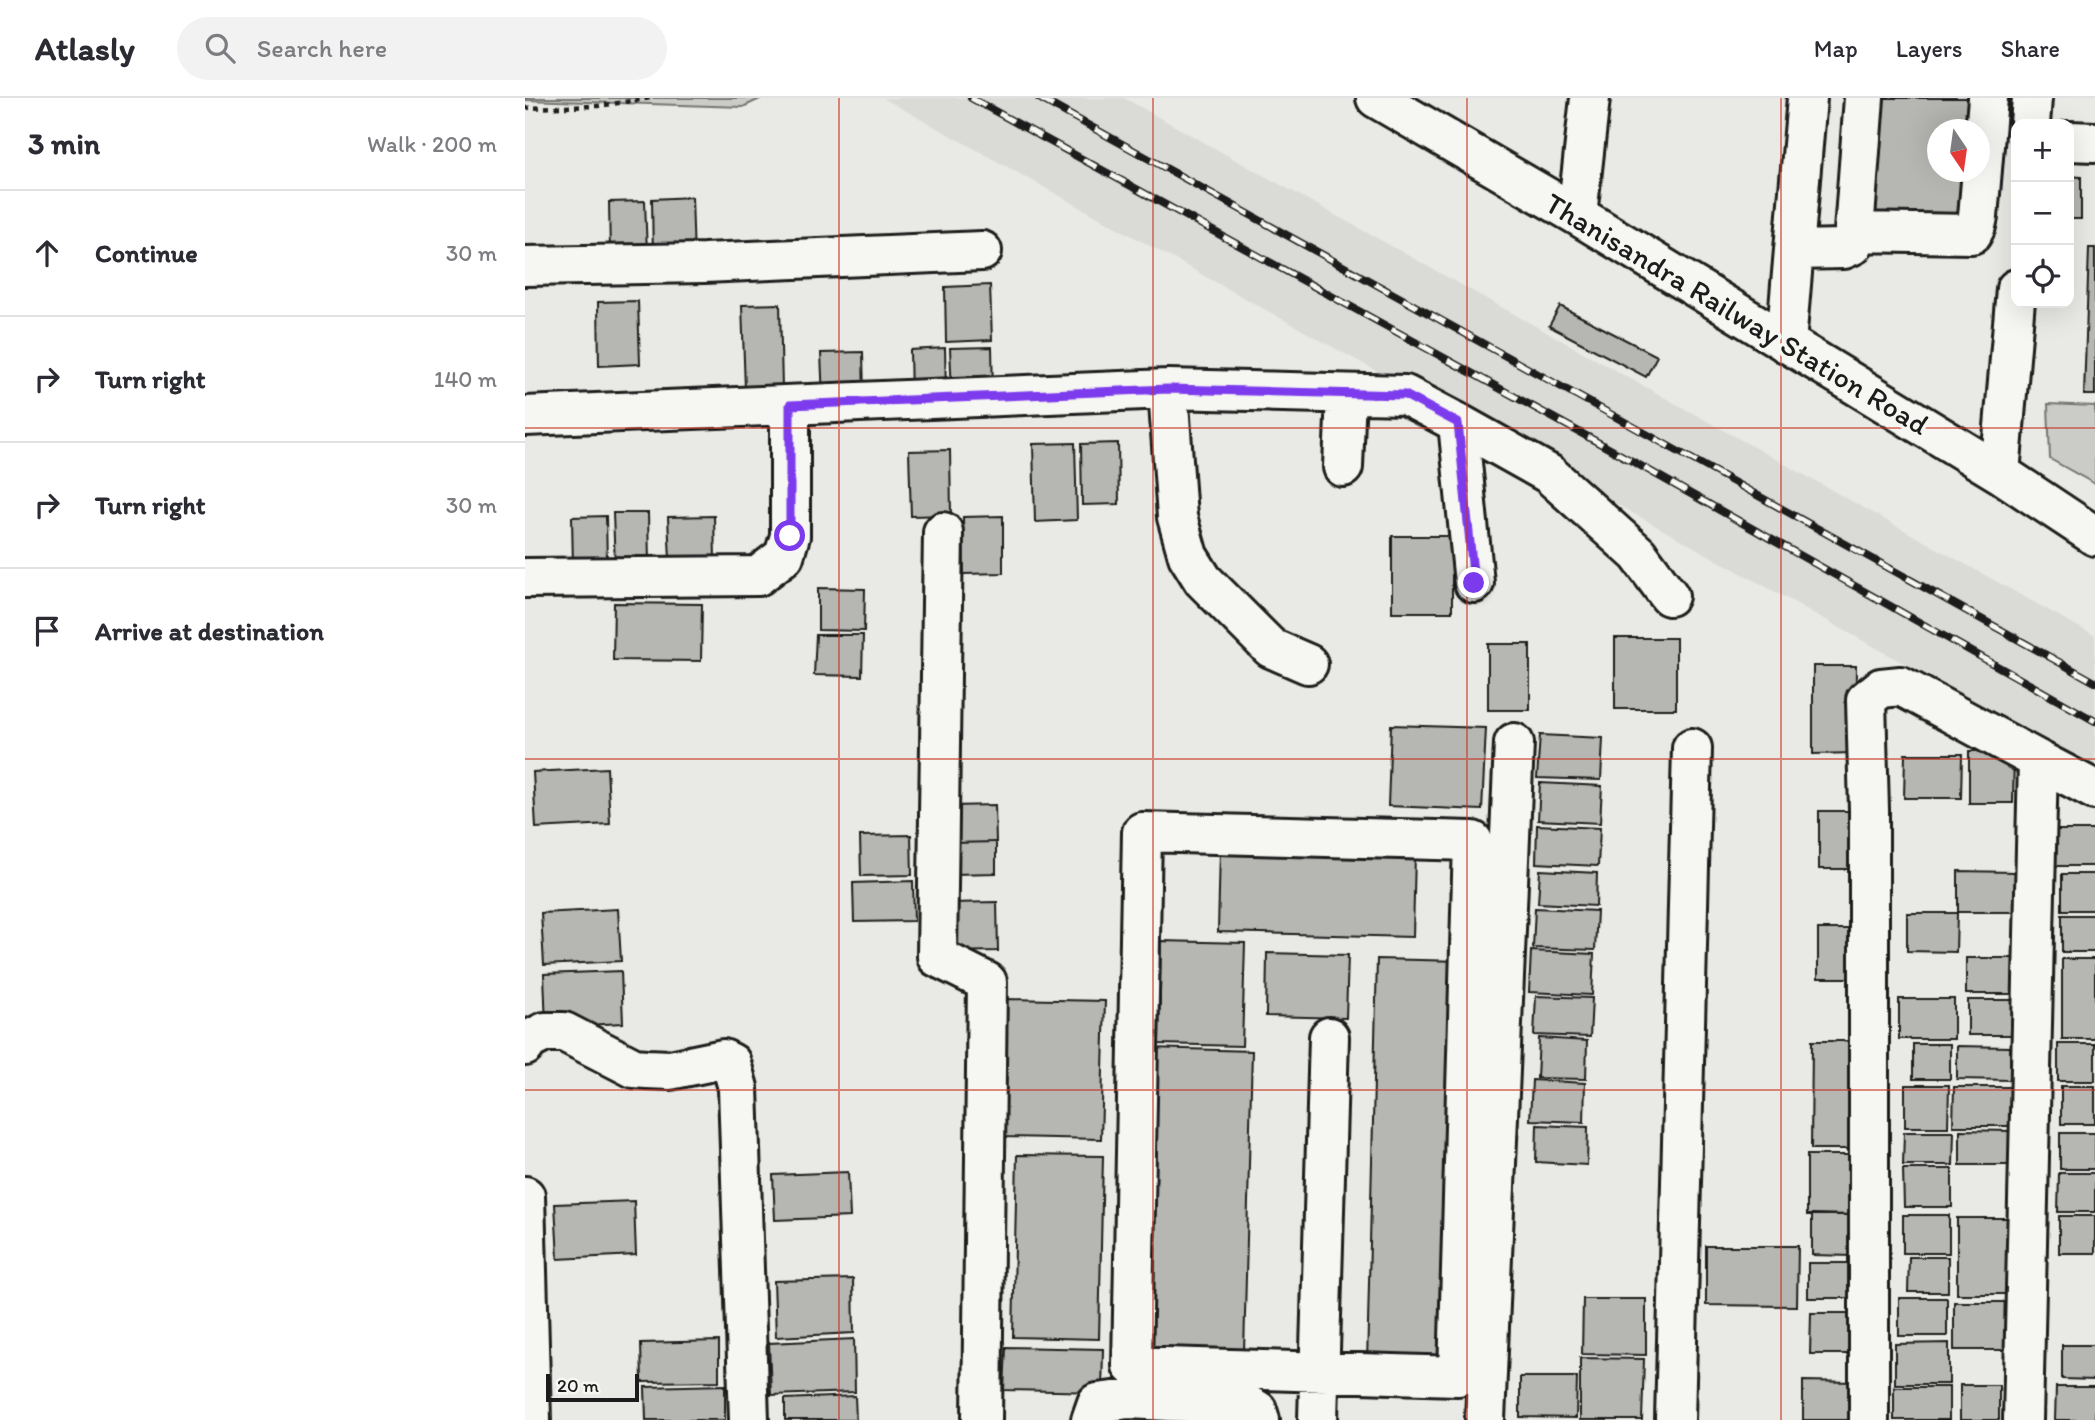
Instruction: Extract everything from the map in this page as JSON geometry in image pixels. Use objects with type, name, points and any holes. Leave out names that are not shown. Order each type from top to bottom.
[{"type":"street","name":"Thanisandra Railway Station Road","points":[[1376,98],[1577,215],[2000,473],[2095,536]]},
{"type":"street","points":[[1577,215],[1590,98]]},
{"type":"street","points":[[1786,343],[1807,98]]},
{"type":"street","points":[[1794,250],[1844,249],[1853,245],[1864,98]]},
{"type":"street","points":[[1855,232],[1972,234],[1977,218],[1988,98]]},
{"type":"street","points":[[2030,119],[2032,98]]},
{"type":"street","points":[[2074,141],[2095,142]]},
{"type":"street","points":[[525,266],[704,263],[982,251]]},
{"type":"street","points":[[2000,473],[2014,308]]},
{"type":"street","points":[[1168,389],[1177,517],[1188,556],[1203,580],[1271,648],[1308,664]]},
{"type":"street","points":[[525,416],[1168,389],[1405,395],[1549,474],[1638,554],[1669,596]]},
{"type":"street","points":[[1343,467],[1346,394]]},
{"type":"street","points":[[525,578],[758,576],[784,556],[790,536],[790,405]]},
{"type":"street","points":[[1458,423],[1474,583]]},
{"type":"street","points":[[943,532],[937,957],[987,982],[982,1420]]},
{"type":"street","points":[[1869,1420],[1869,810],[1866,700],[1881,688],[1901,686],[2095,790]]},
{"type":"street","points":[[1485,1420],[1514,743]]},
{"type":"street","points":[[1675,1420],[1692,748]]},
{"type":"street","points":[[2023,1420],[2038,760]]},
{"type":"street","points":[[1142,832],[1473,841],[1458,1376],[1319,1396],[1132,1366],[1142,832]]},
{"type":"street","points":[[525,1046],[527,1041],[545,1032],[565,1032],[634,1068],[670,1070],[723,1059],[731,1063],[739,1088],[749,1420]]},
{"type":"street","points":[[1319,1396],[1329,1037]]},
{"type":"street","points":[[525,1196],[531,1420]]},
{"type":"street","points":[[1091,1420],[1097,1403],[1129,1399],[1248,1405],[1257,1410],[1261,1420]]},
{"type":"path","points":[[525,108],[598,106],[651,98]]},
{"type":"shaded area","points":[[525,98],[762,98],[743,107]]},
{"type":"shaded area","points":[[883,98],[1124,98],[2095,636],[2095,769]]},
{"type":"shaded area","points":[[2048,404],[2095,406],[2095,484],[2050,459]]},
{"type":"building","points":[[1884,98],[1971,98],[1970,119],[1927,119],[1927,182],[1965,182],[1962,226],[1875,220]]},
{"type":"building","points":[[2074,176],[2081,177],[2081,219],[2074,219]]},
{"type":"building","points":[[692,197],[694,258],[653,259],[652,199]]},
{"type":"building","points":[[645,201],[647,253],[610,254],[609,202]]},
{"type":"building","points":[[2089,248],[2095,248],[2095,395],[2084,395]]},
{"type":"building","points":[[990,285],[992,340],[946,342],[945,287]]},
{"type":"building","points":[[638,301],[640,364],[599,366],[598,302]]},
{"type":"building","points":[[780,304],[782,388],[745,389],[742,305]]},
{"type":"building","points":[[1560,306],[1657,356],[1646,377],[1549,326]]},
{"type":"building","points":[[992,347],[993,392],[952,393],[950,348]]},
{"type":"building","points":[[945,348],[946,394],[911,395],[910,350]]},
{"type":"building","points":[[863,352],[864,398],[823,399],[821,353]]},
{"type":"building","points":[[1075,443],[1077,520],[1035,522],[1033,444]]},
{"type":"building","points":[[1118,443],[1119,504],[1082,505],[1081,444]]},
{"type":"building","points":[[950,450],[951,515],[911,516],[909,451]]},
{"type":"building","points":[[613,513],[648,513],[649,564],[615,566]]},
{"type":"building","points":[[606,516],[607,565],[573,566],[572,517]]},
{"type":"building","points":[[714,516],[715,559],[670,560],[668,517]]},
{"type":"building","points":[[1003,516],[1003,573],[964,574],[963,517]]},
{"type":"building","points":[[1392,536],[1452,536],[1452,612],[1392,612]]},
{"type":"building","points":[[818,588],[865,589],[864,631],[818,630]]},
{"type":"building","points":[[614,603],[702,604],[701,661],[613,660]]},
{"type":"building","points":[[816,635],[863,635],[862,676],[814,675]]},
{"type":"building","points":[[1615,638],[1676,638],[1676,709],[1615,709]]},
{"type":"building","points":[[1488,644],[1530,644],[1530,710],[1488,710]]},
{"type":"building","points":[[1813,666],[1856,666],[1855,753],[1813,754]]},
{"type":"building","points":[[1391,725],[1486,728],[1482,810],[1388,806]]},
{"type":"building","points":[[1540,735],[1603,738],[1601,780],[1537,778]]},
{"type":"building","points":[[1969,751],[2014,751],[2013,803],[1969,803]]},
{"type":"building","points":[[1905,754],[1962,754],[1961,798],[1904,798]]},
{"type":"building","points":[[607,768],[610,824],[536,828],[533,772]]},
{"type":"building","points":[[1540,783],[1602,786],[1600,823],[1538,820]]},
{"type":"building","points":[[995,805],[996,842],[951,843],[951,806]]},
{"type":"building","points":[[1819,811],[1860,811],[1860,869],[1819,869]]},
{"type":"building","points":[[1537,825],[1600,828],[1598,866],[1536,863]]},
{"type":"building","points":[[2056,830],[2095,830],[2095,866],[2056,866]]},
{"type":"building","points":[[911,835],[912,875],[861,876],[860,836]]},
{"type":"building","points":[[996,842],[996,873],[953,874],[952,843]]},
{"type":"building","points":[[1220,849],[1415,853],[1413,937],[1218,932]]},
{"type":"building","points":[[1540,870],[1597,873],[1596,906],[1538,903]]},
{"type":"building","points":[[1958,871],[2015,872],[2015,912],[1958,912]]},
{"type":"building","points":[[2062,874],[2095,874],[2095,910],[2062,910]]},
{"type":"building","points":[[913,881],[914,921],[854,922],[853,883]]},
{"type":"building","points":[[997,902],[998,951],[949,952],[949,903]]},
{"type":"building","points":[[1535,908],[1597,911],[1595,950],[1533,948]]},
{"type":"building","points":[[618,909],[621,961],[544,965],[541,913]]},
{"type":"building","points":[[1907,913],[1957,913],[1956,952],[1907,951]]},
{"type":"building","points":[[2062,915],[2095,915],[2095,952],[2062,952]]},
{"type":"building","points":[[1818,929],[1858,929],[1858,978],[1818,978]]},
{"type":"building","points":[[1161,941],[1245,943],[1242,1046],[1159,1044]]},
{"type":"building","points":[[1531,951],[1594,954],[1592,995],[1529,992]]},
{"type":"building","points":[[1267,953],[1348,955],[1346,1018],[1266,1016]]},
{"type":"building","points":[[1966,958],[2016,958],[2016,994],[1966,994]]},
{"type":"building","points":[[1377,959],[1462,961],[1452,1366],[1367,1364]]},
{"type":"building","points":[[2062,959],[2095,959],[2095,1039],[2062,1039]]},
{"type":"building","points":[[621,971],[623,1023],[546,1027],[544,974]]},
{"type":"building","points":[[1536,996],[1592,998],[1590,1037],[1534,1035]]},
{"type":"building","points":[[1005,999],[1105,1001],[1101,1139],[1002,1137]]},
{"type":"building","points":[[1899,999],[1954,999],[1954,1039],[1899,1039]]},
{"type":"building","points":[[1968,1000],[2018,1000],[2017,1035],[1968,1035]]},
{"type":"building","points":[[1539,1038],[1587,1041],[1586,1079],[1537,1078]]},
{"type":"building","points":[[1812,1041],[1858,1041],[1857,1149],[1811,1149]]},
{"type":"building","points":[[1913,1044],[1950,1044],[1950,1079],[1913,1079]]},
{"type":"building","points":[[2058,1044],[2095,1044],[2095,1081],[2058,1081]]},
{"type":"building","points":[[1957,1046],[2010,1047],[2010,1080],[1957,1079]]},
{"type":"building","points":[[1150,1048],[1252,1051],[1244,1352],[1143,1349]]},
{"type":"building","points":[[1532,1080],[1585,1083],[1584,1122],[1530,1120]]},
{"type":"building","points":[[1905,1085],[1949,1085],[1948,1127],[1905,1127]]},
{"type":"building","points":[[2061,1086],[2095,1086],[2095,1124],[2061,1124]]},
{"type":"building","points":[[1954,1087],[2013,1087],[2012,1126],[1953,1126]]},
{"type":"building","points":[[1537,1125],[1588,1127],[1587,1165],[1536,1162]]},
{"type":"building","points":[[1960,1130],[2011,1131],[2011,1165],[1960,1165]]},
{"type":"building","points":[[1904,1132],[1954,1132],[1953,1165],[1903,1165]]},
{"type":"building","points":[[2060,1133],[2095,1133],[2095,1169],[2060,1169]]},
{"type":"building","points":[[1017,1155],[1103,1156],[1099,1339],[1013,1337]]},
{"type":"building","points":[[1807,1155],[1854,1155],[1853,1215],[1807,1215]]},
{"type":"building","points":[[1903,1169],[1952,1169],[1952,1207],[1904,1207]]},
{"type":"building","points":[[848,1172],[850,1217],[775,1220],[773,1175]]},
{"type":"building","points":[[2059,1173],[2095,1173],[2095,1212],[2058,1212]]},
{"type":"building","points":[[634,1201],[636,1255],[558,1259],[555,1204]]},
{"type":"building","points":[[1812,1214],[1853,1215],[1853,1256],[1812,1255]]},
{"type":"building","points":[[1903,1215],[1949,1215],[1949,1253],[1903,1253]]},
{"type":"building","points":[[2059,1216],[2095,1216],[2095,1253],[2059,1253]]},
{"type":"building","points":[[1957,1218],[2010,1218],[2010,1294],[1957,1294]]},
{"type":"building","points":[[1706,1246],[1798,1246],[1797,1306],[1706,1305]]},
{"type":"building","points":[[1909,1257],[1948,1257],[1948,1292],[1908,1292]]},
{"type":"building","points":[[1808,1263],[1852,1263],[1852,1298],[1808,1298]]},
{"type":"building","points":[[853,1279],[854,1333],[776,1337],[774,1281]]},
{"type":"building","points":[[1899,1298],[1947,1298],[1947,1336],[1899,1336]]},
{"type":"building","points":[[1583,1299],[1646,1299],[1646,1355],[1582,1354]]},
{"type":"building","points":[[1954,1302],[2006,1302],[2006,1350],[1954,1350]]},
{"type":"building","points":[[1811,1313],[1851,1313],[1851,1354],[1810,1354]]},
{"type":"building","points":[[854,1339],[855,1392],[771,1395],[769,1343]]},
{"type":"building","points":[[719,1341],[719,1381],[642,1382],[641,1343]]},
{"type":"building","points":[[1949,1343],[1949,1384],[1895,1384],[1895,1344]]},
{"type":"building","points":[[2062,1345],[2095,1345],[2095,1380],[2062,1379]]},
{"type":"building","points":[[1006,1347],[1103,1349],[1102,1392],[1004,1390]]},
{"type":"building","points":[[1580,1358],[1644,1359],[1642,1420],[1580,1420]]},
{"type":"building","points":[[1520,1377],[1577,1377],[1576,1418],[1520,1417]]},
{"type":"building","points":[[1803,1381],[1856,1382],[1855,1420],[1803,1420]]},
{"type":"building","points":[[725,1385],[725,1420],[646,1420],[645,1387]]},
{"type":"building","points":[[1960,1385],[1999,1385],[1999,1420],[1960,1420]]},
{"type":"building","points":[[1894,1387],[1949,1387],[1949,1420],[1894,1420]]},
{"type":"building","points":[[2056,1387],[2095,1387],[2095,1420],[2055,1420]]},
{"type":"building","points":[[855,1396],[856,1420],[785,1420],[785,1399]]},
{"type":"railway","points":[[971,98],[1641,466],[2095,721]]},
{"type":"railway","points":[[1039,98],[2095,682]]},
{"type":"route","points":[[790,536],[790,405],[1168,389],[1405,395],[1458,423],[1474,583]]}]
